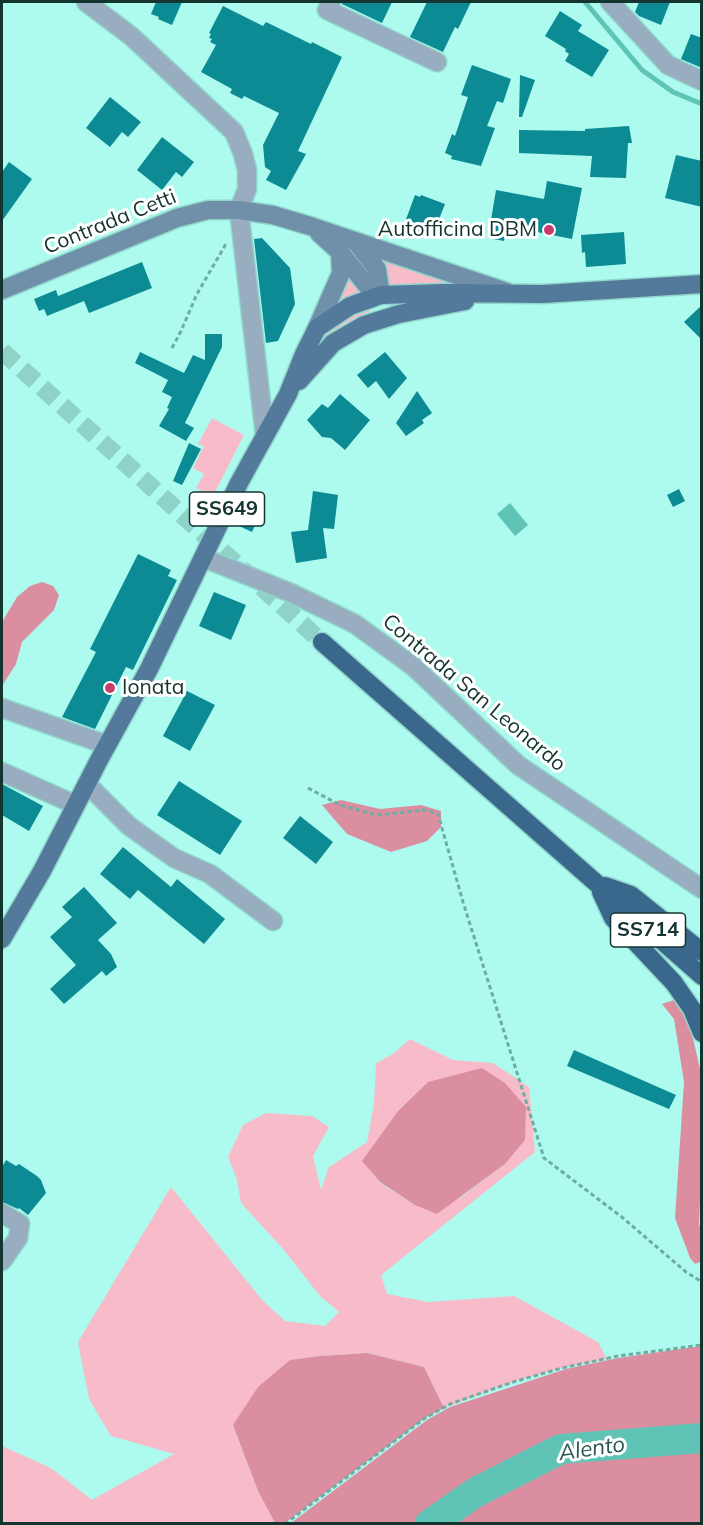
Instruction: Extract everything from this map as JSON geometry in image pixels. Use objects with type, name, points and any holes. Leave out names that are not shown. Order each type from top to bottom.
[{"type":"highway","name":"SS714","points":[[322,642],[702,976]]},
{"type":"highway","points":[[596,883],[631,895],[702,952]]},
{"type":"highway","points":[[596,883],[614,918],[674,983],[693,1010],[702,1033]]},
{"type":"main road","name":"Contrada Cetti","points":[[2,290],[194,213],[208,210],[239,210],[273,215],[310,226],[347,246],[509,293]]},
{"type":"main road","points":[[317,328],[341,273],[347,246],[377,269],[381,295],[397,305],[415,311]]},
{"type":"main road","name":"SS649","points":[[2,939],[42,872],[149,669],[239,483],[288,394],[317,328],[350,306],[381,295],[543,294],[702,284]]},
{"type":"main road","name":"SS649","points":[[288,394],[333,343],[364,325],[415,311],[509,293]]},
{"type":"main road","name":"SS649","points":[[364,325],[376,311],[381,295]]},
{"type":"street","points":[[86,2],[131,36],[234,132],[247,170],[247,189],[239,210],[265,436]]},
{"type":"street","points":[[331,2],[327,10],[436,62]]},
{"type":"street","points":[[610,2],[668,65],[702,81]]},
{"type":"street","name":"Contrada San Leonardo","points":[[204,558],[291,593],[355,624],[414,667],[518,765],[702,889]]},
{"type":"street","points":[[2,708],[107,745]]},
{"type":"street","points":[[2,772],[76,805]]},
{"type":"street","points":[[87,784],[129,826],[174,858],[210,874],[273,921]]},
{"type":"street","points":[[2,1213],[20,1224],[18,1238],[2,1261]]},
{"type":"path","points":[[171,348],[222,247],[241,228]]},
{"type":"path","points":[[308,788],[340,805],[377,815],[425,810],[438,814],[544,1158],[623,1218],[686,1272],[702,1282]]},
{"type":"path","points":[[285,1524],[425,1418],[450,1404],[562,1368],[618,1356],[702,1345]]},
{"type":"shaded area","points":[[373,250],[446,280],[446,282],[387,285]]},
{"type":"shaded area","points":[[347,271],[365,293],[337,306]]},
{"type":"shaded area","points":[[375,305],[370,311],[342,325],[318,346],[319,338],[333,323]]},
{"type":"shaded area","points":[[212,418],[244,435],[213,496],[196,488],[204,474],[193,468],[204,446],[198,444]]},
{"type":"shaded area","points":[[510,503],[528,525],[515,536],[497,514]]},
{"type":"shaded area","points":[[42,582],[53,586],[59,595],[54,610],[22,642],[16,664],[2,686],[2,622],[17,597],[30,586]]},
{"type":"shaded area","points":[[341,800],[380,809],[421,805],[441,811],[441,827],[427,841],[391,852],[347,834],[322,805]]},
{"type":"shaded area","points":[[677,999],[687,1013],[701,1073],[702,1153],[699,1224],[702,1261],[695,1264],[690,1258],[675,1218],[684,1082],[674,1019],[662,1004]]},
{"type":"shaded area","points":[[410,1039],[453,1060],[493,1063],[529,1087],[535,1152],[381,1275],[387,1294],[428,1302],[514,1296],[598,1342],[607,1359],[562,1368],[513,1382],[444,1408],[424,1367],[367,1353],[291,1360],[233,1425],[258,1491],[275,1523],[2,1524],[2,1446],[51,1468],[92,1500],[174,1454],[111,1436],[89,1399],[78,1342],[171,1187],[263,1301],[285,1321],[325,1326],[339,1312],[320,1296],[284,1250],[241,1203],[237,1180],[228,1157],[243,1125],[266,1113],[312,1116],[329,1127],[313,1156],[321,1190],[329,1167],[367,1142],[374,1104],[376,1063],[393,1054]],"holes":[[[428,1082],[525,1140],[505,1164],[460,1198],[415,1205],[380,1183],[363,1161],[398,1111]]]},
{"type":"shaded area","points":[[482,1068],[505,1083],[526,1107],[525,1140],[505,1164],[437,1214],[415,1205],[380,1182],[362,1161],[398,1111],[428,1082]]},
{"type":"shaded area","points":[[701,1346],[701,1437],[561,1448],[476,1492],[429,1523],[291,1523],[427,1420],[450,1407],[566,1369],[618,1358]]},
{"type":"shaded area","points":[[367,1353],[424,1367],[444,1408],[425,1418],[285,1523],[275,1523],[258,1491],[233,1425],[258,1387],[290,1360]]},
{"type":"shaded area","points":[[701,1439],[701,1523],[431,1523],[476,1493],[561,1450]]},
{"type":"building","points":[[156,2],[182,2],[172,25],[151,14]]},
{"type":"building","points":[[342,2],[392,2],[382,23]]},
{"type":"building","points":[[427,2],[471,2],[458,29],[455,27],[443,52],[410,37]]},
{"type":"building","points":[[639,2],[670,2],[661,25],[635,12]]},
{"type":"building","points":[[223,6],[263,26],[266,22],[342,57],[298,151],[306,154],[286,190],[266,180],[271,171],[265,167],[263,145],[279,113],[244,96],[242,99],[230,93],[232,89],[201,72],[216,45],[210,42],[212,39],[209,38],[211,34],[209,33]]},
{"type":"building","points":[[560,11],[582,25],[578,31],[609,50],[592,77],[565,61],[569,54],[565,51],[566,49],[545,36]]},
{"type":"building","points":[[691,34],[702,38],[702,68],[681,59]]},
{"type":"building","points":[[472,65],[511,79],[503,103],[497,101],[487,126],[495,128],[481,166],[451,159],[452,156],[445,153],[452,134],[455,136],[468,97],[461,95]]},
{"type":"building","points":[[520,75],[535,80],[522,117],[519,117]]},
{"type":"building","points":[[110,97],[141,122],[128,137],[122,132],[110,147],[86,128]]},
{"type":"building","points":[[629,126],[632,143],[628,143],[626,178],[590,177],[592,156],[519,153],[519,130],[585,131],[585,129]]},
{"type":"building","points":[[162,137],[194,162],[182,177],[176,172],[162,190],[137,170]]},
{"type":"building","points":[[676,155],[702,161],[702,207],[665,198]]},
{"type":"building","points":[[9,162],[32,179],[2,221],[2,172]]},
{"type":"building","points":[[547,181],[582,188],[572,239],[537,232],[538,228],[508,222],[504,241],[488,238],[496,190],[544,199]]},
{"type":"building","points":[[415,195],[445,204],[430,237],[416,232],[418,227],[405,222]]},
{"type":"building","points":[[624,232],[626,264],[586,267],[581,235]]},
{"type":"building","points":[[262,238],[290,268],[295,304],[278,341],[266,343],[254,239]]},
{"type":"building","points":[[142,262],[152,288],[89,313],[84,301],[47,316],[44,309],[39,311],[34,299],[56,290],[58,296]]},
{"type":"building","points":[[702,305],[702,340],[684,322]]},
{"type":"building","points":[[205,334],[222,334],[222,347],[185,423],[194,428],[186,441],[159,426],[169,409],[167,408],[172,397],[162,392],[168,380],[135,363],[140,352],[184,373],[193,355],[205,360]]},
{"type":"building","points":[[385,352],[407,378],[389,399],[376,381],[368,388],[357,375]]},
{"type":"building","points":[[417,391],[432,413],[422,420],[424,423],[406,436],[396,423]]},
{"type":"building","points":[[340,394],[370,420],[345,450],[331,438],[322,437],[307,420],[322,404],[328,408]]},
{"type":"building","points":[[189,443],[201,449],[182,485],[173,481]]},
{"type":"building","points":[[679,489],[685,501],[673,507],[667,495]]},
{"type":"building","points":[[313,491],[338,495],[334,529],[323,528],[327,558],[296,563],[291,532],[308,530]]},
{"type":"building","points":[[253,498],[265,504],[252,532],[239,526]]},
{"type":"building","points":[[138,554],[171,570],[168,576],[177,580],[133,670],[126,667],[95,729],[62,717],[96,652],[90,649]]},
{"type":"building","points":[[214,592],[246,605],[231,640],[199,626]]},
{"type":"building","points":[[187,691],[215,705],[190,751],[163,736]]},
{"type":"building","points":[[179,781],[242,821],[220,855],[157,815]]},
{"type":"building","points":[[2,784],[43,806],[29,831],[2,815]]},
{"type":"building","points":[[300,816],[333,842],[316,864],[283,838]]},
{"type":"building","points":[[123,847],[171,887],[177,879],[225,919],[204,944],[138,890],[130,899],[100,874]]},
{"type":"building","points":[[84,887],[117,923],[98,940],[111,954],[117,967],[106,976],[102,971],[64,1004],[50,989],[76,965],[50,937],[72,917],[62,907]]},
{"type":"building","points":[[574,1050],[676,1095],[669,1109],[567,1066]]},
{"type":"building","points":[[6,1160],[16,1166],[19,1164],[41,1180],[46,1193],[28,1215],[19,1208],[2,1202],[2,1167]]},
{"type":"waterway","points":[[585,2],[642,70],[673,92],[702,104]]},
{"type":"waterway","name":"Alento","points":[[430,1524],[476,1492],[561,1449],[702,1438]]},
{"type":"tunnel","points":[[2,351],[322,642]]},
{"type":"place","name":"Autofficina DBM","points":[[549,230]]},
{"type":"place","name":"Ionata","points":[[110,688]]}]
